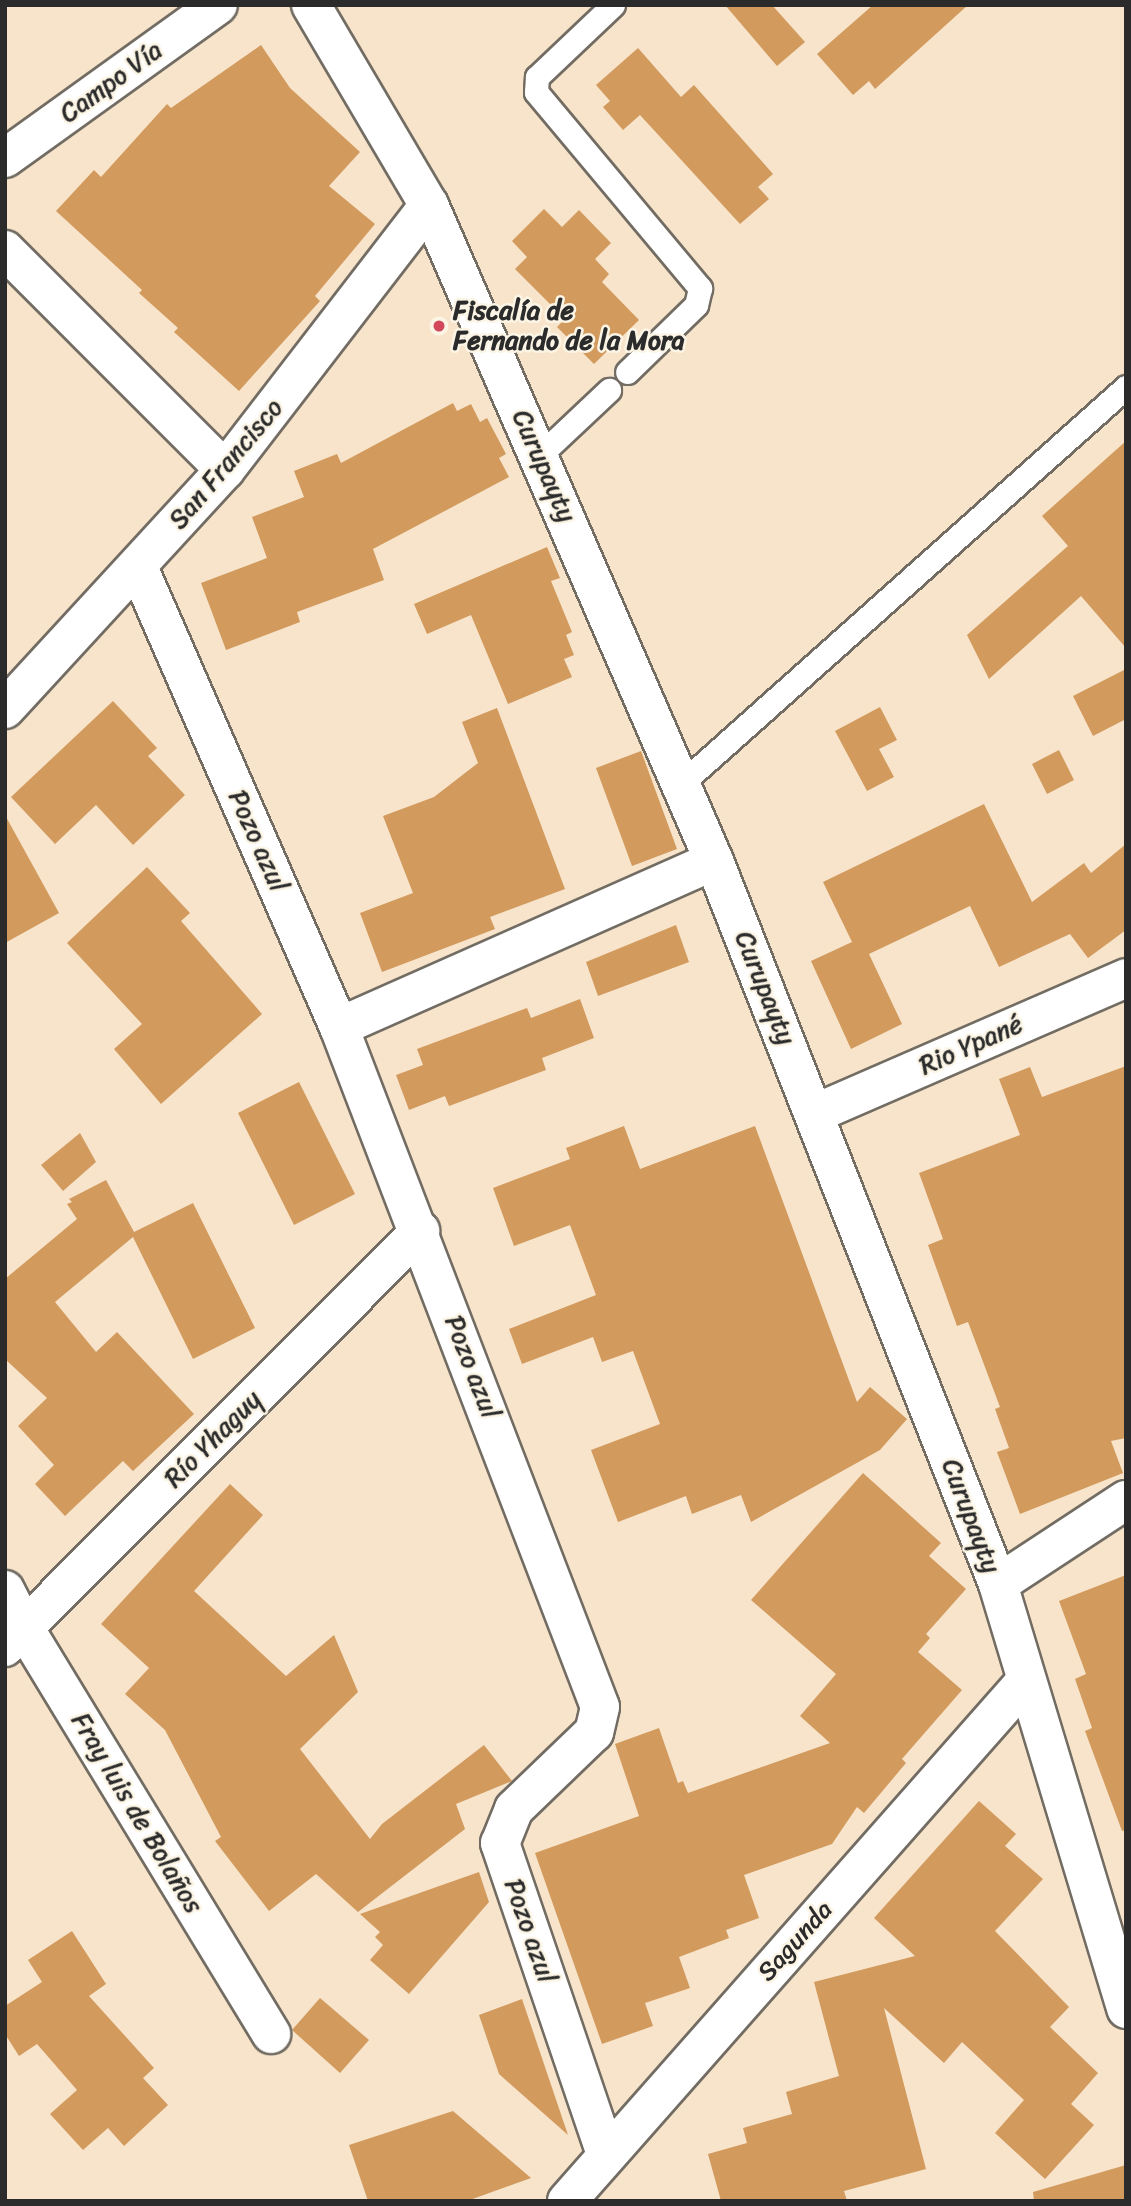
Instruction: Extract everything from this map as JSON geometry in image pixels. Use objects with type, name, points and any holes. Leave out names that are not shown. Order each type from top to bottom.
[{"type":"street","name":"Campo Vía","points":[[5,158],[218,5]]},
{"type":"street","name":"Curupayty","points":[[311,5],[429,205],[540,455],[714,861],[816,1113],[998,1584],[1024,1683],[1126,2009]]},
{"type":"street","name":"San Francisco","points":[[5,709],[225,470],[429,205]]},
{"type":"street","points":[[5,250],[225,470]]},
{"type":"street","name":"Pozo azul","points":[[138,567],[339,1027],[420,1231],[600,1707],[594,1732],[514,1809],[500,1843],[606,2154]]},
{"type":"street","points":[[339,1027],[714,861]]},
{"type":"street","name":"Rio Ypané","points":[[816,1113],[1126,978]]},
{"type":"street","name":"Río Yhaguy","points":[[15,1638],[420,1231]]},
{"type":"street","points":[[998,1584],[1126,1500]]},
{"type":"street","name":"Fray luis de Bolaños","points":[[5,1590],[15,1638],[271,2034]]},
{"type":"street","name":"Sagunda","points":[[566,2201],[1024,1683]]},
{"type":"lane","points":[[613,5],[537,77],[536,92],[700,288],[696,305],[627,372]]},
{"type":"lane","points":[[682,783],[1126,387]]},
{"type":"lane","points":[[540,455],[609,390]]},
{"type":"building","points":[[725,5],[772,5],[805,42],[777,66]]},
{"type":"building","points":[[873,5],[968,5],[875,89],[869,81],[853,95],[817,54]]},
{"type":"building","points":[[261,45],[290,88],[360,152],[329,186],[375,224],[315,296],[320,301],[239,391],[174,332],[178,328],[139,293],[142,290],[56,211],[94,170],[101,177],[167,104],[171,108]]},
{"type":"building","points":[[638,48],[681,97],[694,85],[773,174],[758,187],[769,199],[740,224],[640,115],[623,130],[603,107],[610,101],[596,85]]},
{"type":"building","points":[[544,209],[562,227],[579,210],[611,243],[595,259],[609,274],[602,282],[639,320],[594,364],[557,327],[565,319],[515,269],[527,257],[512,241]]},
{"type":"building","points":[[453,403],[457,411],[471,404],[480,422],[487,418],[506,454],[499,458],[509,477],[373,549],[384,580],[297,612],[300,622],[226,650],[201,583],[267,558],[252,517],[304,497],[294,471],[337,454],[341,463]]},
{"type":"building","points":[[1126,441],[1126,648],[1081,596],[989,679],[967,635],[1068,546],[1042,516]]},
{"type":"building","points":[[547,547],[560,578],[551,581],[572,632],[566,635],[574,655],[564,659],[572,677],[508,704],[471,615],[427,634],[414,604]]},
{"type":"building","points":[[1126,669],[1126,719],[1093,736],[1073,696]]},
{"type":"building","points":[[113,701],[157,748],[148,756],[185,795],[133,845],[96,805],[55,844],[11,797]]},
{"type":"building","points":[[880,707],[897,740],[879,749],[894,777],[867,791],[835,731]]},
{"type":"building","points":[[497,708],[565,889],[490,917],[495,929],[382,972],[360,913],[413,893],[383,816],[434,797],[478,763],[462,722]]},
{"type":"building","points":[[1059,750],[1074,780],[1047,794],[1032,764]]},
{"type":"building","points":[[641,751],[677,849],[632,866],[596,768]]},
{"type":"building","points":[[984,804],[1032,902],[1084,863],[1091,873],[1126,844],[1126,930],[1088,958],[1070,934],[999,967],[970,906],[869,954],[902,1024],[851,1049],[811,961],[852,942],[823,882]]},
{"type":"building","points":[[5,815],[59,913],[5,943]]},
{"type":"building","points":[[147,867],[190,913],[181,921],[262,1014],[161,1104],[114,1049],[142,1024],[67,943]]},
{"type":"building","points":[[676,925],[689,962],[598,996],[586,962]]},
{"type":"building","points":[[580,999],[594,1038],[542,1058],[546,1070],[449,1106],[445,1096],[409,1110],[396,1075],[423,1065],[417,1049],[527,1008],[531,1018]]},
{"type":"building","points":[[1126,1066],[1126,1438],[1111,1441],[1123,1473],[1020,1514],[997,1452],[1009,1448],[995,1409],[1000,1407],[968,1322],[957,1326],[928,1245],[943,1239],[919,1173],[1020,1135],[999,1079],[1030,1067],[1042,1097]]},
{"type":"building","points":[[299,1082],[355,1194],[294,1225],[238,1113]]},
{"type":"building","points":[[624,1126],[640,1169],[755,1126],[857,1402],[870,1387],[907,1419],[880,1450],[751,1522],[741,1495],[692,1514],[686,1496],[618,1522],[591,1450],[660,1424],[633,1351],[602,1362],[593,1337],[522,1364],[509,1329],[596,1295],[570,1225],[514,1246],[493,1188],[570,1159],[566,1148]]},
{"type":"building","points":[[80,1133],[96,1162],[63,1191],[41,1165]]},
{"type":"building","points":[[106,1180],[134,1232],[193,1203],[255,1328],[193,1359],[133,1237],[55,1302],[96,1352],[117,1332],[194,1414],[133,1471],[123,1461],[65,1516],[35,1484],[54,1465],[18,1426],[47,1398],[5,1359],[5,1279],[77,1219],[67,1204],[72,1202],[69,1199]]},
{"type":"building","points":[[863,1473],[941,1543],[929,1556],[966,1589],[926,1634],[930,1638],[918,1652],[962,1690],[902,1759],[906,1763],[864,1813],[857,1807],[832,1844],[744,1875],[759,1918],[726,1930],[729,1938],[679,1957],[690,1988],[645,2003],[653,2026],[602,2044],[535,1853],[639,1816],[615,1744],[659,1728],[678,1783],[683,1781],[688,1793],[830,1743],[800,1716],[836,1674],[751,1600]]},
{"type":"building","points":[[230,1484],[263,1515],[194,1591],[286,1676],[334,1635],[358,1692],[300,1749],[370,1839],[382,1824],[484,1745],[512,1781],[456,1804],[465,1829],[358,1912],[316,1874],[269,1911],[215,1841],[221,1837],[165,1730],[125,1694],[149,1668],[101,1624]]},
{"type":"building","points":[[1126,1575],[1126,1830],[1122,1831],[1085,1731],[1092,1728],[1075,1679],[1086,1674],[1059,1601]]},
{"type":"building","points":[[979,1801],[1016,1834],[1005,1846],[1043,1879],[995,1931],[1069,2007],[1050,2027],[1098,2073],[1071,2104],[1094,2125],[1045,2179],[995,2133],[1024,2100],[962,2042],[944,2063],[884,2008],[926,2169],[844,2191],[847,2201],[721,2201],[708,2154],[747,2143],[743,2128],[792,2114],[786,2092],[839,2076],[814,1982],[915,1956],[874,1918]]},
{"type":"building","points":[[479,1872],[489,1902],[409,1994],[370,1960],[383,1945],[375,1937],[380,1932],[360,1914]]},
{"type":"building","points":[[72,1931],[106,1984],[89,1996],[154,2068],[143,2078],[168,2105],[124,2146],[108,2128],[83,2150],[50,2114],[77,2090],[37,2044],[19,2056],[5,2034],[5,2006],[42,1982],[28,1960]]},
{"type":"building","points":[[320,1998],[369,2040],[340,2073],[292,2030]]},
{"type":"building","points":[[522,1999],[568,2135],[499,2074],[479,2015]]},
{"type":"building","points":[[453,2111],[531,2178],[467,2201],[368,2201],[349,2145]]},
{"type":"building","points":[[1126,2165],[1126,2201],[1034,2201],[1033,2192]]},
{"type":"place","name":"Fiscalía de Fernando de la Mora","points":[[439,326]]}]
